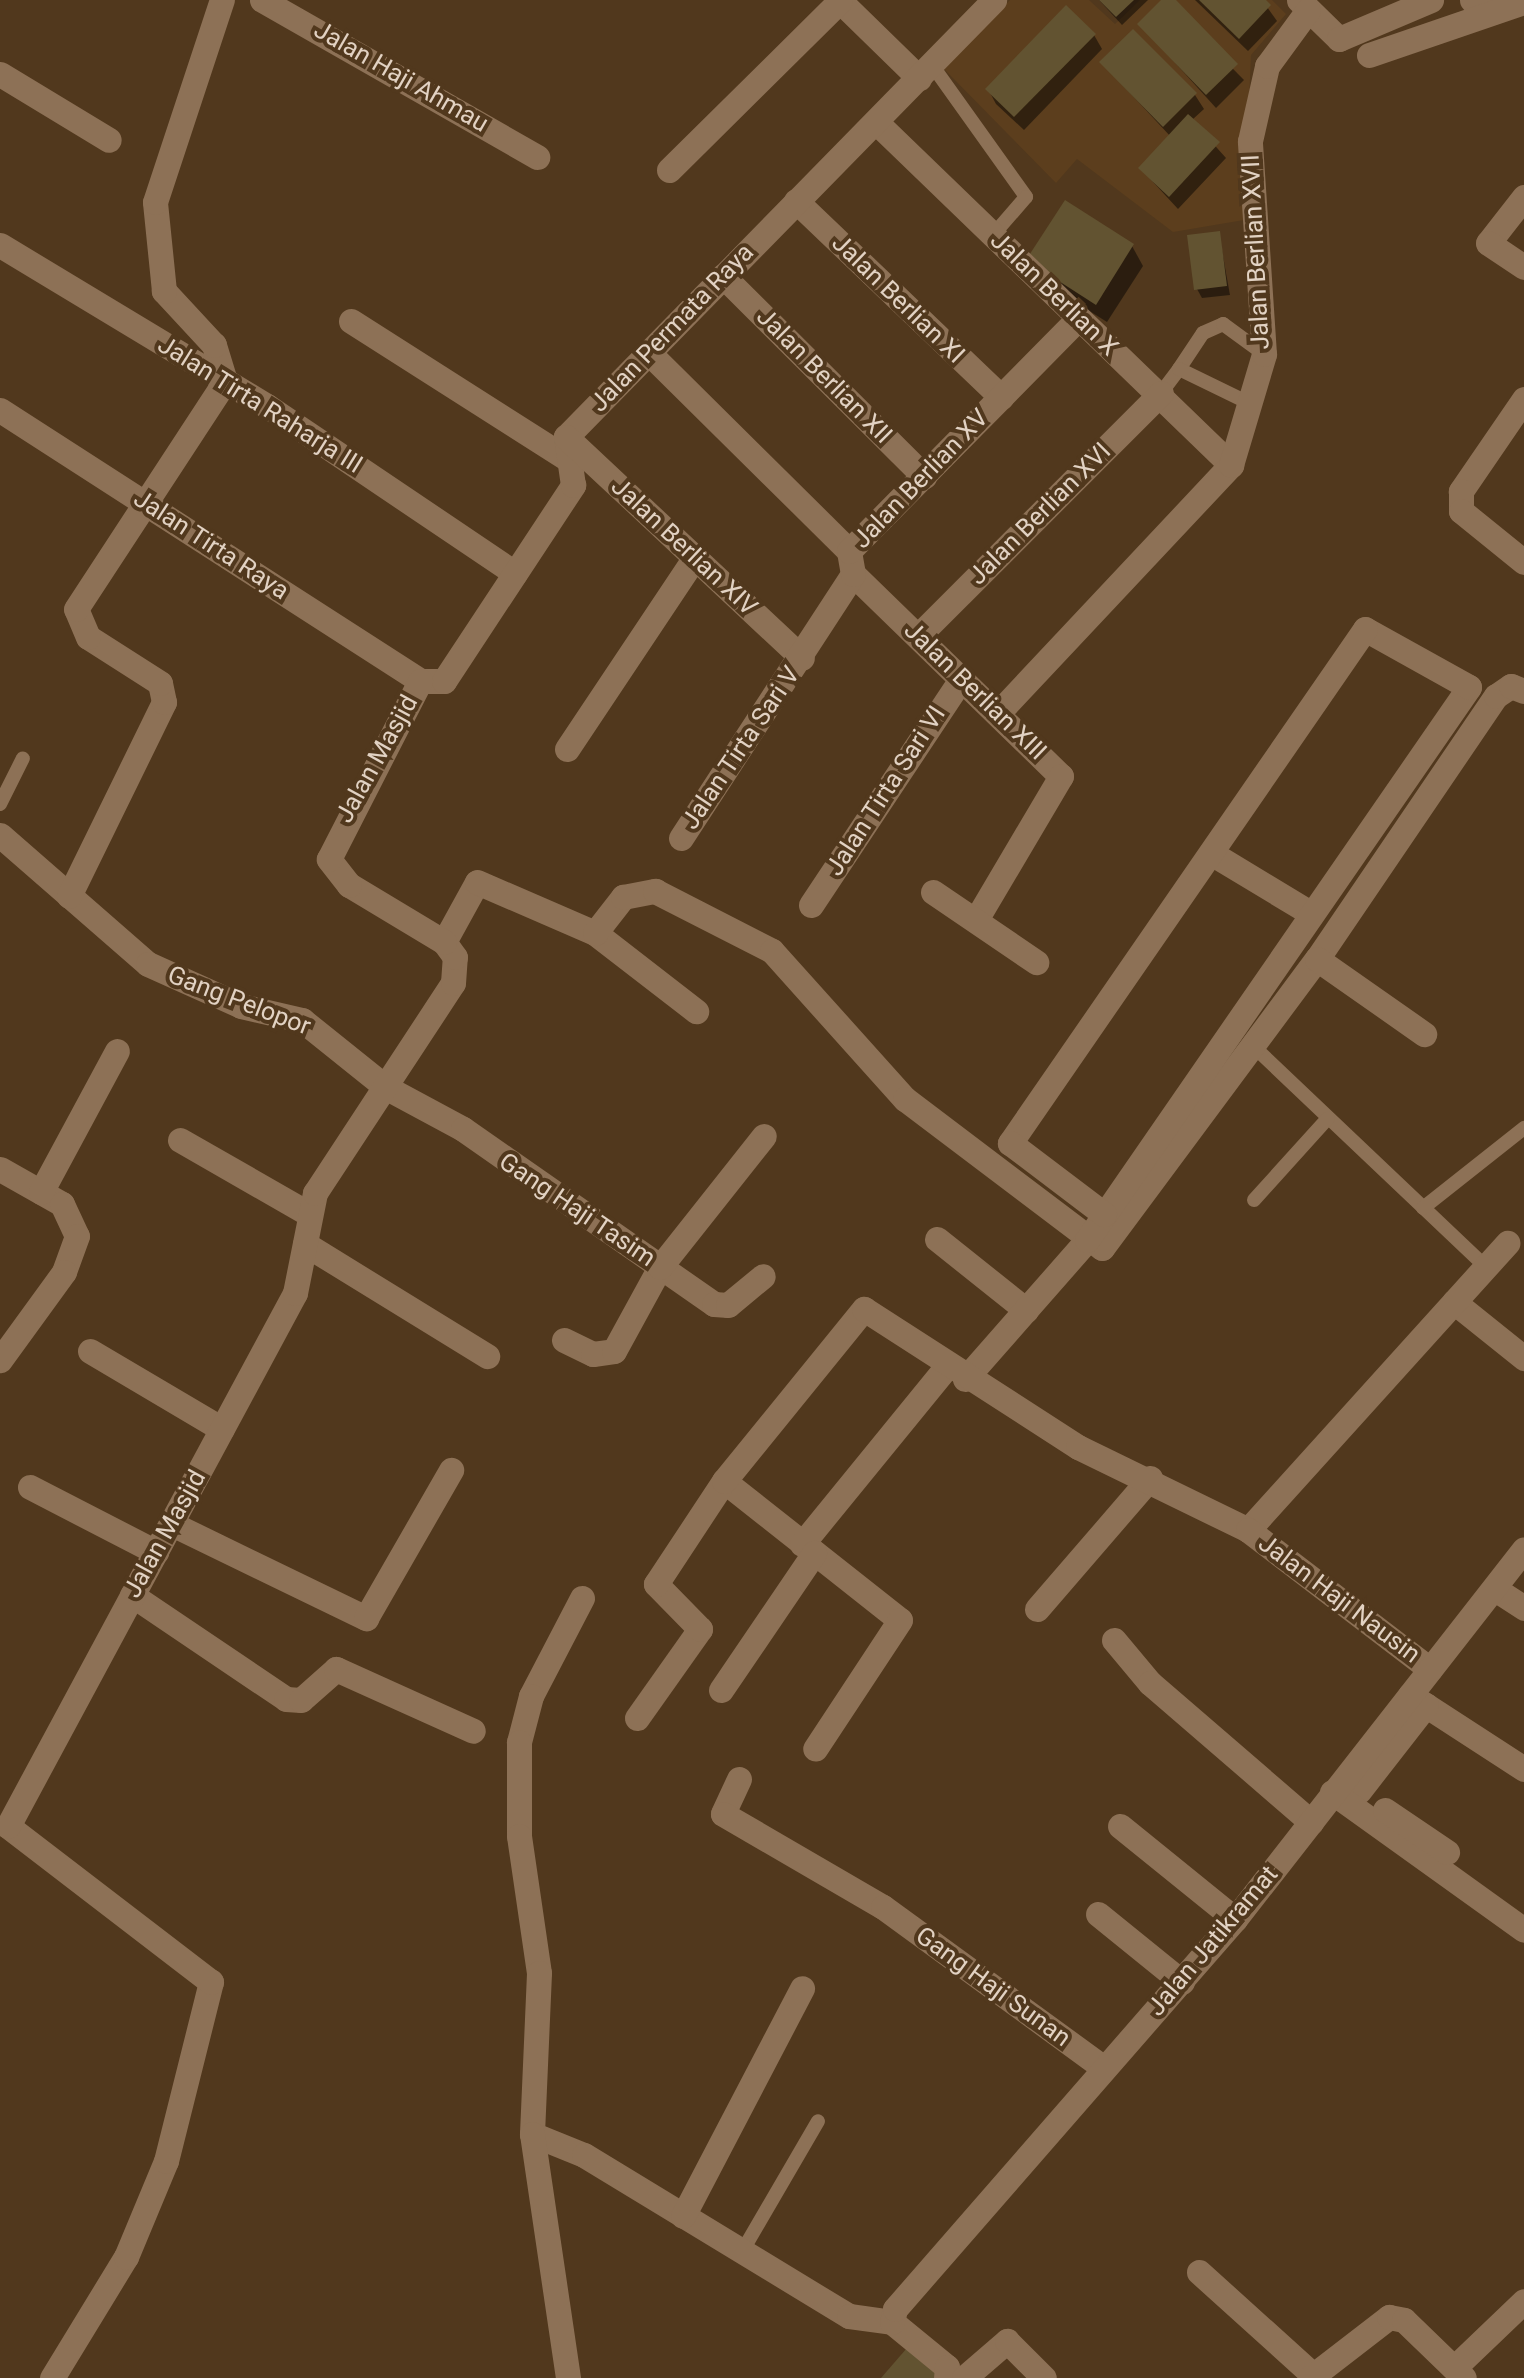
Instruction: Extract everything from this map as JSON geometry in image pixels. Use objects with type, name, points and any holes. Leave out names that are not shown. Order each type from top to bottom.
[{"type":"street","points":[[69,896],[164,702],[160,683],[88,637],[76,609],[150,506],[225,381],[214,345],[164,290],[156,202],[222,0]]},
{"type":"street","name":"Jalan Haji Ahmau","points":[[262,0],[537,156]]},
{"type":"street","points":[[669,170],[840,0],[925,71]]},
{"type":"street","name":"Jalan Permata Raya","points":[[566,437],[993,0]]},
{"type":"street","points":[[1304,5],[1339,39],[1431,0]]},
{"type":"street","points":[[1472,0],[1498,0]]},
{"type":"street","points":[[1369,55],[1524,2]]},
{"type":"street","name":"Jalan Berlian XVII","points":[[998,713],[1232,465],[1264,354],[1250,141],[1267,66],[1304,5]]},
{"type":"street","points":[[0,74],[108,140]]},
{"type":"street","name":"Jalan Berlian X","points":[[876,122],[1077,320],[1162,393],[1232,465]]},
{"type":"street","points":[[1524,197],[1488,242],[1524,267]]},
{"type":"street","name":"Jalan Berlian XI","points":[[796,201],[1001,397]]},
{"type":"street","name":"Jalan Tirta Raharja III","points":[[0,246],[225,381],[515,573]]},
{"type":"street","name":"Jalan Berlian XII","points":[[723,276],[924,476]]},
{"type":"street","name":"Jalan Berlian XV","points":[[802,658],[851,562],[924,476],[1077,320]]},
{"type":"street","points":[[352,321],[572,462]]},
{"type":"street","name":"Jalan Berlian XIII","points":[[648,352],[919,635],[1061,776],[976,920]]},
{"type":"street","name":"Jalan Berlian XVI","points":[[919,635],[1162,393]]},
{"type":"street","points":[[1524,399],[1461,491],[1461,511],[1524,562]]},
{"type":"street","name":"Jalan Tirta Raya","points":[[0,410],[420,681]]},
{"type":"street","points":[[420,681],[444,680],[573,485],[566,437]]},
{"type":"street","name":"Jalan Berlian XIV","points":[[566,437],[802,658]]},
{"type":"street","points":[[567,749],[695,556]]},
{"type":"street","points":[[722,1690],[808,1548],[956,1373],[1026,1310],[1086,1240],[1104,1214],[1307,911],[1469,687],[1365,629],[1010,1144],[1104,1214]]},
{"type":"street","name":"Jalan Tirta Sari V","points":[[680,838],[802,658]]},
{"type":"street","name":"Jalan Tirta Sari VI","points":[[811,905],[962,678]]},
{"type":"street","name":"Jalan Masjid","points":[[52,2378],[126,2257],[166,2161],[211,1988],[198,1968],[7,1815],[172,1524],[301,1281],[310,1214],[453,983],[455,957],[444,942],[350,885],[329,859],[420,681]]},
{"type":"street","points":[[595,933],[622,896],[655,891],[772,951],[905,1099],[1086,1240],[1109,1244],[1251,1044],[1316,960],[1496,696],[1511,686],[1524,692]]},
{"type":"street","name":"Gang Pelopor","points":[[0,835],[148,964],[241,1006],[302,1020],[388,1088]]},
{"type":"street","points":[[1210,853],[1307,911]]},
{"type":"street","points":[[444,942],[472,886],[484,880],[595,933],[696,1010]]},
{"type":"street","points":[[933,892],[1036,962]]},
{"type":"street","points":[[1316,960],[1424,1034]]},
{"type":"street","points":[[41,1192],[118,1050]]},
{"type":"street","name":"Gang Haji Tasim","points":[[388,1088],[463,1129],[720,1306],[762,1276]]},
{"type":"street","points":[[564,1340],[593,1354],[614,1352],[660,1267],[764,1136]]},
{"type":"street","points":[[180,1140],[310,1214]]},
{"type":"street","points":[[0,1360],[76,1248],[74,1220],[41,1192],[1,1172]]},
{"type":"street","points":[[937,1239],[1026,1310]]},
{"type":"street","points":[[1248,1530],[1507,1243]]},
{"type":"street","points":[[305,1244],[487,1356]]},
{"type":"street","points":[[1454,1302],[1524,1358]]},
{"type":"street","name":"Jalan Haji Nausin","points":[[724,1481],[857,1309],[956,1373],[1248,1530],[1430,1668]]},
{"type":"street","points":[[90,1351],[222,1429]]},
{"type":"street","points":[[172,1524],[366,1618],[451,1470]]},
{"type":"street","points":[[1037,1609],[1150,1478]]},
{"type":"street","points":[[636,1718],[700,1628],[655,1589],[724,1481],[900,1628],[815,1749]]},
{"type":"street","points":[[30,1487],[156,1552]]},
{"type":"street","name":"Jalan Jatikramat","points":[[892,2322],[894,2308],[1182,1982],[1311,1822],[1418,1700],[1430,1668],[1524,1549]]},
{"type":"street","points":[[1496,1588],[1524,1608]]},
{"type":"street","points":[[132,1595],[286,1699],[301,1700],[336,1669],[473,1731]]},
{"type":"street","points":[[568,2378],[532,2134],[540,1973],[519,1836],[518,1742],[531,1696],[582,1598]]},
{"type":"street","points":[[1114,1640],[1150,1684],[1311,1822]]},
{"type":"street","points":[[1418,1700],[1524,1769]]},
{"type":"street","name":"Gang Haji Sunan","points":[[739,1779],[723,1814],[883,1907],[1104,2068]]},
{"type":"street","points":[[1344,1788],[1447,1852]]},
{"type":"street","points":[[1344,1788],[1524,1930]]},
{"type":"street","points":[[1120,1826],[1235,1919]]},
{"type":"street","points":[[1098,1914],[1182,1982]]},
{"type":"street","points":[[683,2216],[802,1988]]},
{"type":"street","points":[[532,2134],[743,2250],[849,2316],[892,2322],[947,2367],[946,2378]]},
{"type":"street","points":[[1199,2272],[1311,2377],[1389,2317],[1404,2320],[1460,2373],[1524,2301]]},
{"type":"street","points":[[964,2378],[1007,2341],[1044,2378]]},
{"type":"lane","points":[[925,71],[1026,197],[994,235]]},
{"type":"lane","points":[[1162,393],[1209,327],[1222,324],[1264,354]]},
{"type":"lane","points":[[1179,369],[1252,404]]},
{"type":"lane","points":[[0,804],[24,758]]},
{"type":"lane","points":[[1251,1044],[1486,1267]]},
{"type":"lane","points":[[1254,1200],[1328,1118]]},
{"type":"lane","points":[[1423,1208],[1524,1128]]},
{"type":"lane","points":[[743,2250],[818,2120]]},
{"type":"shaded area","points":[[1010,0],[1089,0],[1115,24],[1140,0],[1272,0],[1286,14],[1251,55],[1244,220],[1173,232],[1077,159],[1056,183],[944,69]]},
{"type":"building","points":[[1099,0],[1134,0],[1116,17]]},
{"type":"building","points":[[1161,0],[1176,0],[1238,64],[1206,95],[1137,24]]},
{"type":"building","points":[[1199,0],[1266,0],[1271,5],[1239,39]]},
{"type":"building","points":[[1066,5],[1096,34],[1014,117],[985,89]]},
{"type":"building","points":[[1133,29],[1197,93],[1163,127],[1099,62]]},
{"type":"building","points":[[1188,114],[1220,142],[1169,197],[1138,168]]},
{"type":"building","points":[[1065,200],[1134,244],[1096,305],[1026,260]]},
{"type":"building","points":[[1220,231],[1227,286],[1194,290],[1187,235]]},
{"type":"building","points":[[907,2348],[938,2375],[936,2378],[881,2378]]}]
